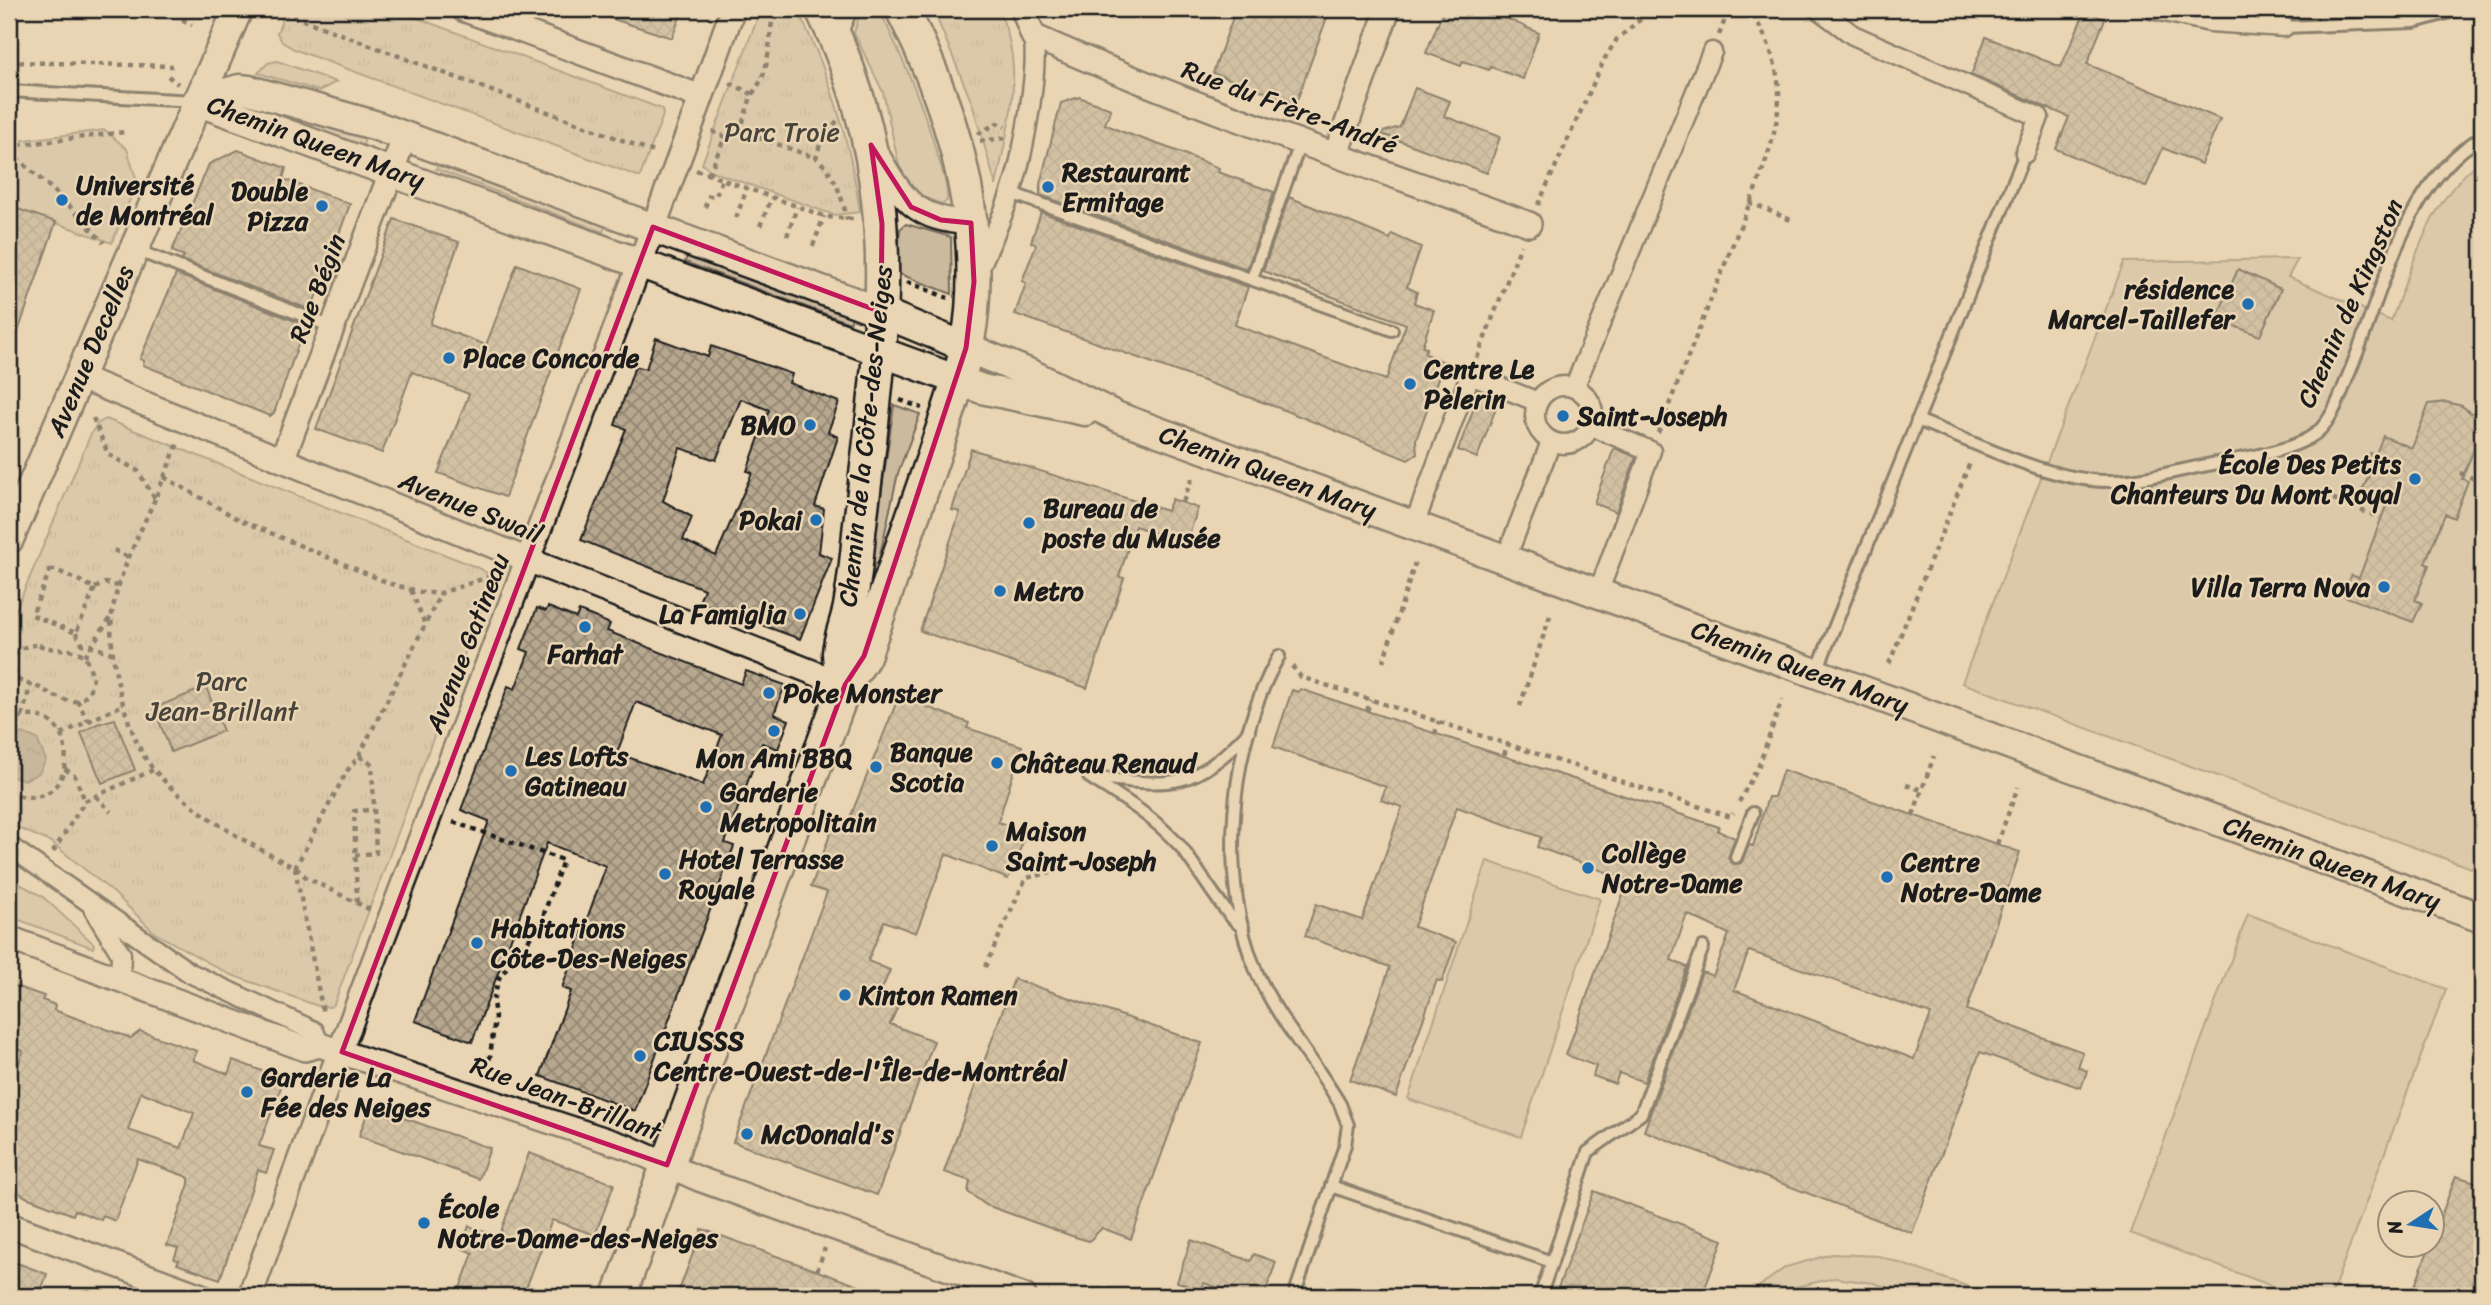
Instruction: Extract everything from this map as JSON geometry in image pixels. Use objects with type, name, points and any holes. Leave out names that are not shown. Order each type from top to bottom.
[{"type":"main road","name":"Chemin de la Côte-des-Neiges","points":[[619,1296],[845,685],[864,656],[958,380],[966,348],[961,290],[971,223],[966,184],[952,130],[929,67],[902,9]]},
{"type":"main road","name":"Chemin de la Côte-des-Neiges","points":[[834,17],[871,145],[883,224],[879,351],[855,571],[839,653],[845,685]]},
{"type":"street","name":"Avenue Decelles","points":[[9,539],[238,9]]},
{"type":"street","points":[[463,9],[701,97]]},
{"type":"street","name":"Avenue Gatineau","points":[[250,1296],[641,261],[733,9]]},
{"type":"street","name":"Chemin de la Côte-des-Neiges","points":[[961,290],[1011,193],[1032,92],[1035,53],[1033,36],[1023,9]]},
{"type":"street","points":[[1336,154],[1388,9]]},
{"type":"street","points":[[1818,9],[1853,35],[2039,117],[2025,153]]},
{"type":"street","points":[[2151,9],[2210,22],[2284,27]]},
{"type":"street","name":"Rue du Frère-André","points":[[1033,36],[1301,141],[1530,224]]},
{"type":"street","points":[[1574,388],[1712,52]]},
{"type":"street","name":"Chemin Queen Mary","points":[[197,101],[239,89],[249,90],[405,136],[881,312],[1033,375],[1118,417],[2482,918]]},
{"type":"street","name":"Chemin Queen Mary","points":[[197,101],[390,173],[427,183],[641,261],[958,380],[1026,401],[1118,417]]},
{"type":"street","name":"Rue Bégin","points":[[282,460],[405,136]]},
{"type":"street","name":"Chemin de la Côte-des-Neiges","points":[[871,145],[897,190],[911,206],[941,220],[971,223]]},
{"type":"street","points":[[1413,525],[1470,375],[1538,402]]},
{"type":"street","name":"Avenue Swail","points":[[79,377],[528,560],[845,685]]},
{"type":"street","points":[[1558,386],[1574,388],[1583,392],[1592,408],[1591,426],[1579,441],[1560,445],[1551,442],[1538,429],[1534,411],[1543,395],[1558,386]]},
{"type":"street","points":[[1591,426],[1651,451],[1598,593]]},
{"type":"street","points":[[1506,558],[1551,442]]},
{"type":"street","points":[[9,846],[190,973],[314,1031],[320,1045]]},
{"type":"street","points":[[88,901],[121,954],[120,980]]},
{"type":"street","name":"Rue Jean-Brillant","points":[[9,938],[305,1049],[320,1045],[514,1107],[1024,1296]]},
{"type":"street","points":[[9,1225],[201,1296]]},
{"type":"lane","points":[[2413,9],[2414,22]]},
{"type":"lane","points":[[2284,27],[2414,22],[2461,9]]},
{"type":"lane","points":[[9,91],[197,101]]},
{"type":"lane","name":"Chemin de Kingston","points":[[1917,421],[2059,473],[2112,481],[2133,480],[2259,454],[2311,437],[2324,424],[2339,398],[2424,191],[2451,160],[2482,136]]},
{"type":"lane","points":[[1252,278],[1301,141]]},
{"type":"lane","points":[[1816,673],[2025,153]]},
{"type":"lane","points":[[1011,193],[1392,330]]},
{"type":"lane","points":[[134,249],[332,327]]},
{"type":"lane","points":[[1282,658],[1251,729],[1238,776],[1233,824],[1243,927],[1252,958],[1268,994],[1346,1115],[1348,1135],[1294,1296]]},
{"type":"lane","points":[[1243,927],[1234,921],[1198,869],[1162,828],[1127,800],[1088,777],[1147,784],[1177,782],[1216,764],[1251,729]]},
{"type":"lane","points":[[1736,857],[1753,813]]},
{"type":"lane","points":[[1539,1296],[1588,1152],[1641,1114],[1703,947]]},
{"type":"lane","points":[[1331,1186],[1552,1262]]},
{"type":"path","points":[[181,9],[184,21],[192,25]]},
{"type":"path","points":[[274,9],[654,152]]},
{"type":"path","points":[[740,131],[752,94],[768,66],[769,38],[775,9]]},
{"type":"path","points":[[1470,375],[1530,224],[1605,58],[1617,39],[1653,9]]},
{"type":"path","points":[[1651,451],[1749,202],[1776,124],[1779,90],[1766,39],[1754,16],[1746,9]]},
{"type":"path","points":[[9,62],[173,66]]},
{"type":"path","points":[[730,83],[752,94]]},
{"type":"path","points":[[816,158],[821,141],[841,117]]},
{"type":"path","points":[[977,135],[997,123],[1006,124],[1004,138],[979,141]]},
{"type":"path","points":[[712,131],[725,137]]},
{"type":"path","points":[[709,174],[725,137],[740,131],[816,158],[824,164],[836,187],[847,220]]},
{"type":"path","points":[[9,148],[125,132]]},
{"type":"path","points":[[9,148],[62,198],[104,243]]},
{"type":"path","points":[[696,170],[824,216],[847,220],[864,218]]},
{"type":"path","points":[[705,207],[709,196],[716,196],[722,179]]},
{"type":"path","points":[[736,218],[747,188]]},
{"type":"path","points":[[760,226],[772,197]]},
{"type":"path","points":[[1749,202],[1793,221]]},
{"type":"path","points":[[787,236],[797,206]]},
{"type":"path","points":[[813,246],[824,216]]},
{"type":"path","points":[[896,278],[961,290]]},
{"type":"path","points":[[896,398],[923,408]]},
{"type":"path","points":[[93,418],[108,454],[138,471],[155,499]]},
{"type":"path","points":[[178,443],[119,586],[112,613],[112,653],[123,705],[153,770],[236,836],[295,868],[307,878],[372,910]]},
{"type":"path","points":[[1889,664],[1977,444]]},
{"type":"path","points":[[2460,473],[2482,482]]},
{"type":"path","points":[[164,477],[240,520],[411,589],[441,593],[497,574]]},
{"type":"path","points":[[1183,502],[1192,478]]},
{"type":"path","points":[[2324,495],[2380,518]]},
{"type":"path","points":[[114,550],[130,558]]},
{"type":"path","points":[[1383,662],[1415,563]]},
{"type":"path","points":[[95,588],[56,570],[46,575],[32,615],[76,633],[82,644],[112,653]]},
{"type":"path","points":[[76,633],[95,588],[106,583],[119,586]]},
{"type":"path","points":[[411,589],[425,625]]},
{"type":"path","points":[[323,1013],[295,868],[347,771],[359,756],[441,593]]},
{"type":"path","points":[[85,656],[112,613]]},
{"type":"path","points":[[1520,706],[1551,614]]},
{"type":"path","points":[[38,645],[52,651],[72,650],[85,656],[92,668],[92,684],[88,692],[76,700],[55,698],[31,684],[19,680],[12,667],[15,654],[25,646],[38,645]]},
{"type":"path","points":[[1282,658],[1301,677],[1731,817],[1759,765],[1782,700]]},
{"type":"path","points":[[22,716],[31,684]]},
{"type":"path","points":[[76,700],[88,721]]},
{"type":"path","points":[[1367,711],[1371,700]]},
{"type":"path","points":[[61,734],[123,705]]},
{"type":"path","points":[[9,720],[22,716],[44,719],[61,734],[65,769],[55,786],[44,793],[31,797],[9,792]]},
{"type":"path","points":[[1435,734],[1439,721]]},
{"type":"path","points":[[1504,755],[1508,743]]},
{"type":"path","points":[[355,855],[376,853],[372,764],[359,756]]},
{"type":"path","points":[[1913,815],[1934,756]]},
{"type":"path","points":[[65,769],[75,776],[85,802]]},
{"type":"path","points":[[46,870],[56,843],[85,802],[153,770]]},
{"type":"path","points":[[1906,785],[1922,790]]},
{"type":"path","points":[[1997,844],[2018,787]]},
{"type":"path","points":[[96,796],[111,812]]},
{"type":"path","points":[[356,902],[354,811],[374,810]]},
{"type":"path","points":[[453,822],[563,860],[540,925],[499,978],[494,994],[495,1018],[488,1072]]},
{"type":"path","points":[[985,967],[1026,878],[1051,873]]},
{"type":"path","points":[[817,1271],[825,1248]]},
{"type":"path","points":[[524,1293],[532,1296]]},
{"type":"highlighted area","points":[[871,145],[911,207],[941,220],[971,223],[974,282],[966,348],[864,656],[845,685],[667,1165],[342,1052],[653,227],[881,312],[882,224]]},
{"type":"green space","points":[[286,9],[393,9],[662,109],[663,115],[640,177],[296,50],[282,42],[277,33]]},
{"type":"green space","name":"Parc Troie","points":[[761,9],[797,9],[809,33],[837,108],[851,159],[860,212],[834,215],[711,171],[702,164]]},
{"type":"green space","points":[[861,9],[879,9],[911,80],[947,189],[947,201],[942,204],[910,193],[903,184],[883,92],[854,33]]},
{"type":"green space","points":[[933,9],[998,9],[1007,31],[1012,53],[1012,97],[996,186],[972,103]]},
{"type":"green space","points":[[277,61],[336,82],[319,91],[258,73],[268,63]]},
{"type":"green space","points":[[253,106],[366,136],[360,154],[251,113]]},
{"type":"green space","points":[[105,130],[127,149],[137,182],[112,243],[9,206],[9,142]]},
{"type":"green space","points":[[2482,160],[2482,872],[1962,683],[2124,262],[2298,259],[2288,277],[2391,321],[2425,233],[2436,212],[2464,175]]},
{"type":"green space","points":[[439,161],[607,223],[603,232],[436,169]]},
{"type":"green space","points":[[906,224],[951,237],[952,294],[897,273],[900,229]]},
{"type":"green space","points":[[688,254],[853,314],[850,323],[685,262]]},
{"type":"green space","points":[[894,405],[920,414],[898,473],[878,564],[871,564]]},
{"type":"green space","name":"Parc Jean-Brillant","points":[[106,419],[481,569],[493,578],[334,1004],[330,1007],[318,1006],[229,974],[155,933],[114,893],[51,842],[9,824],[9,626],[90,436],[97,424]]},
{"type":"green space","points":[[1487,861],[1600,899],[1521,1137],[1408,1099]]},
{"type":"green space","points":[[9,878],[42,896],[94,944],[93,948],[9,916]]},
{"type":"green space","points":[[2248,914],[2446,989],[2331,1296],[2299,1296],[2130,1233]]},
{"type":"green space","points":[[1832,1254],[1879,1256],[1996,1296],[1915,1296],[1873,1283],[1834,1278],[1796,1287],[1782,1296],[1746,1296],[1786,1267]]},
{"type":"water","points":[[23,733],[37,739],[46,760],[39,773],[25,780],[9,776],[9,738]]},
{"type":"building","points":[[594,9],[683,9],[672,38],[594,13]]},
{"type":"building","points":[[1236,9],[1330,9],[1296,103],[1213,73]]},
{"type":"building","points":[[1444,9],[1486,9],[1539,33],[1523,79],[1491,67],[1489,70],[1463,61],[1461,66],[1426,53]]},
{"type":"building","points":[[2085,11],[2105,19],[2087,64],[2220,119],[2201,164],[2163,148],[2146,187],[2056,149],[2069,117],[1971,75],[1986,37],[2061,67]]},
{"type":"building","points":[[1415,88],[1450,101],[1444,116],[1500,137],[1487,173],[1379,133],[1400,127]]},
{"type":"building","points":[[1079,97],[1111,109],[1105,124],[1219,168],[1218,172],[1274,192],[1247,269],[1040,195],[1040,184],[1061,103]]},
{"type":"building","points":[[238,150],[286,168],[283,179],[350,204],[311,310],[182,260],[184,256],[172,251],[209,164]]},
{"type":"building","points":[[1289,197],[1390,239],[1392,234],[1421,247],[1407,287],[1417,292],[1414,303],[1434,310],[1422,347],[1427,348],[1424,353],[1444,362],[1416,440],[1417,454],[1408,460],[1279,408],[1015,314],[1026,283],[1022,281],[1036,245],[1031,242],[1041,212],[1248,287],[1235,325],[1386,380],[1406,324],[1263,271]]},
{"type":"building","points":[[9,206],[56,222],[12,349],[9,349]]},
{"type":"building","name":"Place Concorde","points":[[394,219],[459,242],[430,324],[486,345],[517,264],[581,289],[505,497],[438,473],[469,394],[412,372],[382,453],[316,429]]},
{"type":"building","name":"résidence Marcel-Taillefer","points":[[2238,269],[2281,289],[2260,336],[2216,319]]},
{"type":"building","points":[[176,274],[305,325],[274,413],[270,416],[143,365],[144,361],[140,359]]},
{"type":"building","points":[[656,338],[708,357],[711,346],[792,374],[789,383],[839,402],[828,432],[838,437],[815,506],[824,509],[819,553],[832,558],[800,639],[699,602],[704,589],[581,540],[626,429],[615,425],[635,366],[646,369]],"holes":[[[741,399],[769,410],[747,471],[752,473],[716,556],[683,540],[692,517],[663,501],[680,448],[716,460]]]},
{"type":"building","points":[[1480,392],[1499,400],[1477,458],[1458,450]]},
{"type":"building","name":"École Des Petits Chanteurs Du Mont Royal","points":[[2446,402],[2462,406],[2477,418],[2482,429],[2462,479],[2468,481],[2454,518],[2445,514],[2425,563],[2429,565],[2415,600],[2422,603],[2413,622],[2344,596],[2351,575],[2359,578],[2387,503],[2361,493],[2370,473],[2363,470],[2370,453],[2375,456],[2383,436],[2412,448],[2429,404]]},
{"type":"building","points":[[1614,448],[1636,457],[1616,512],[1594,503]]},
{"type":"building","points":[[971,449],[1167,511],[1172,499],[1198,508],[1186,544],[1135,526],[1119,577],[1124,578],[1087,688],[920,631],[960,512],[952,510]]},
{"type":"building","points":[[548,607],[576,618],[579,611],[610,624],[607,631],[741,684],[746,671],[785,685],[774,714],[789,720],[778,749],[762,743],[725,843],[734,846],[635,1111],[540,1076],[571,991],[562,988],[606,866],[547,843],[472,1042],[415,1021],[489,821],[461,810],[508,686],[515,689],[529,652],[521,649],[537,608],[546,611]],"holes":[[[636,702],[722,735],[703,785],[617,753]]]},
{"type":"building","points":[[206,687],[223,731],[171,752],[154,708]]},
{"type":"building","points":[[1300,689],[1719,827],[1718,831],[1735,838],[1728,858],[1734,864],[1741,863],[1749,845],[1753,846],[1768,797],[1774,797],[1783,770],[2020,852],[1967,1010],[2083,1052],[2078,1067],[2087,1071],[2081,1088],[1980,1052],[1912,1233],[1644,1131],[1702,972],[1713,976],[1729,934],[1687,914],[1671,960],[1687,967],[1644,1082],[1619,1073],[1615,1084],[1593,1076],[1596,1066],[1566,1055],[1628,880],[1537,847],[1541,837],[1457,807],[1414,927],[1456,942],[1442,982],[1437,980],[1396,1097],[1350,1080],[1390,967],[1305,936],[1316,904],[1362,920],[1402,807],[1381,800],[1386,787],[1273,747],[1292,690],[1299,692]],"holes":[[[1749,951],[1931,1014],[1914,1059],[1734,990]]]},
{"type":"building","points":[[899,696],[969,723],[967,728],[1022,746],[998,822],[1027,832],[1008,879],[946,854],[916,933],[884,921],[868,961],[890,970],[879,996],[899,1004],[890,1024],[934,1041],[877,1195],[733,1142],[827,892],[811,887],[833,826],[845,830]]},
{"type":"building","points":[[115,719],[135,770],[102,783],[81,733],[97,724]]},
{"type":"building","points":[[1014,979],[1202,1043],[1131,1239],[1102,1228],[1089,1241],[1072,1236],[986,1205],[968,1192],[970,1181],[944,1172]]},
{"type":"building","points":[[9,984],[44,996],[42,1000],[55,1005],[54,1010],[131,1038],[140,1031],[197,1051],[193,1060],[228,1074],[233,1060],[284,1079],[259,1146],[274,1150],[266,1173],[258,1170],[220,1279],[177,1264],[179,1260],[174,1259],[178,1248],[167,1245],[189,1184],[189,1178],[185,1176],[138,1159],[115,1221],[103,1216],[101,1220],[75,1210],[73,1215],[26,1197],[9,1186],[9,1094],[23,1051],[9,1045]],"holes":[[[141,1092],[194,1113],[181,1148],[128,1130]]]},
{"type":"building","points":[[370,1106],[490,1148],[479,1179],[359,1136]]},
{"type":"building","points":[[529,1153],[614,1184],[595,1235],[552,1220],[523,1296],[457,1296],[473,1253],[461,1248],[469,1226],[499,1237]]},
{"type":"building","points":[[2456,1176],[2482,1184],[2482,1296],[2411,1296],[2424,1260],[2446,1260],[2446,1203]]},
{"type":"building","points":[[1594,1191],[1723,1240],[1702,1296],[1555,1296]]},
{"type":"building","points":[[702,1229],[881,1294],[677,1296]]},
{"type":"building","points":[[1191,1240],[1251,1261],[1254,1254],[1276,1262],[1264,1296],[1241,1296],[1204,1283],[1201,1291],[1177,1282]]},
{"type":"building","points":[[9,1260],[47,1274],[39,1296],[9,1296]]},
{"type":"place","name":"Restaurant Ermitage","points":[[1048,187]]},
{"type":"place","name":"Université de Montréal","points":[[62,200]]},
{"type":"place","name":"Double Pizza","points":[[322,206]]},
{"type":"place","name":"résidence Marcel-Taillefer","points":[[2248,304]]},
{"type":"place","name":"Place Concorde","points":[[449,358]]},
{"type":"place","name":"Centre Le Pèlerin","points":[[1410,384]]},
{"type":"place","name":"Saint-Joseph","points":[[1563,416]]},
{"type":"place","name":"BMO","points":[[810,425]]},
{"type":"place","name":"École Des Petits Chanteurs Du Mont Royal","points":[[2415,479]]},
{"type":"place","name":"Pokai","points":[[816,520]]},
{"type":"place","name":"Bureau de poste du Musée","points":[[1029,523]]},
{"type":"place","name":"Villa Terra Nova","points":[[2384,587]]},
{"type":"place","name":"Metro","points":[[1000,591]]},
{"type":"place","name":"La Famiglia","points":[[800,614]]},
{"type":"place","name":"Farhat","points":[[585,627]]},
{"type":"place","name":"Poke Monster","points":[[769,693]]},
{"type":"place","name":"Mon Ami BBQ","points":[[774,731]]},
{"type":"place","name":"Château Renaud","points":[[997,763]]},
{"type":"place","name":"Banque Scotia","points":[[876,767]]},
{"type":"place","name":"Les Lofts Gatineau","points":[[511,771]]},
{"type":"place","name":"Garderie Metropolitain","points":[[706,807]]},
{"type":"place","name":"Maison Saint-Joseph","points":[[992,846]]},
{"type":"place","name":"Collège Notre-Dame","points":[[1588,868]]},
{"type":"place","name":"Hotel Terrasse Royale","points":[[665,874]]},
{"type":"place","name":"Centre Notre-Dame","points":[[1887,877]]},
{"type":"place","name":"Habitations Côte-Des-Neiges","points":[[477,943]]},
{"type":"place","name":"Kinton Ramen","points":[[845,995]]},
{"type":"place","name":"CIUSSS Centre-Ouest-de-l'Île-de-Montréal","points":[[640,1056]]},
{"type":"place","name":"Garderie La Fée des Neiges","points":[[247,1092]]},
{"type":"place","name":"McDonald's","points":[[747,1134]]},
{"type":"place","name":"École Notre-Dame-des-Neiges","points":[[424,1223]]}]
